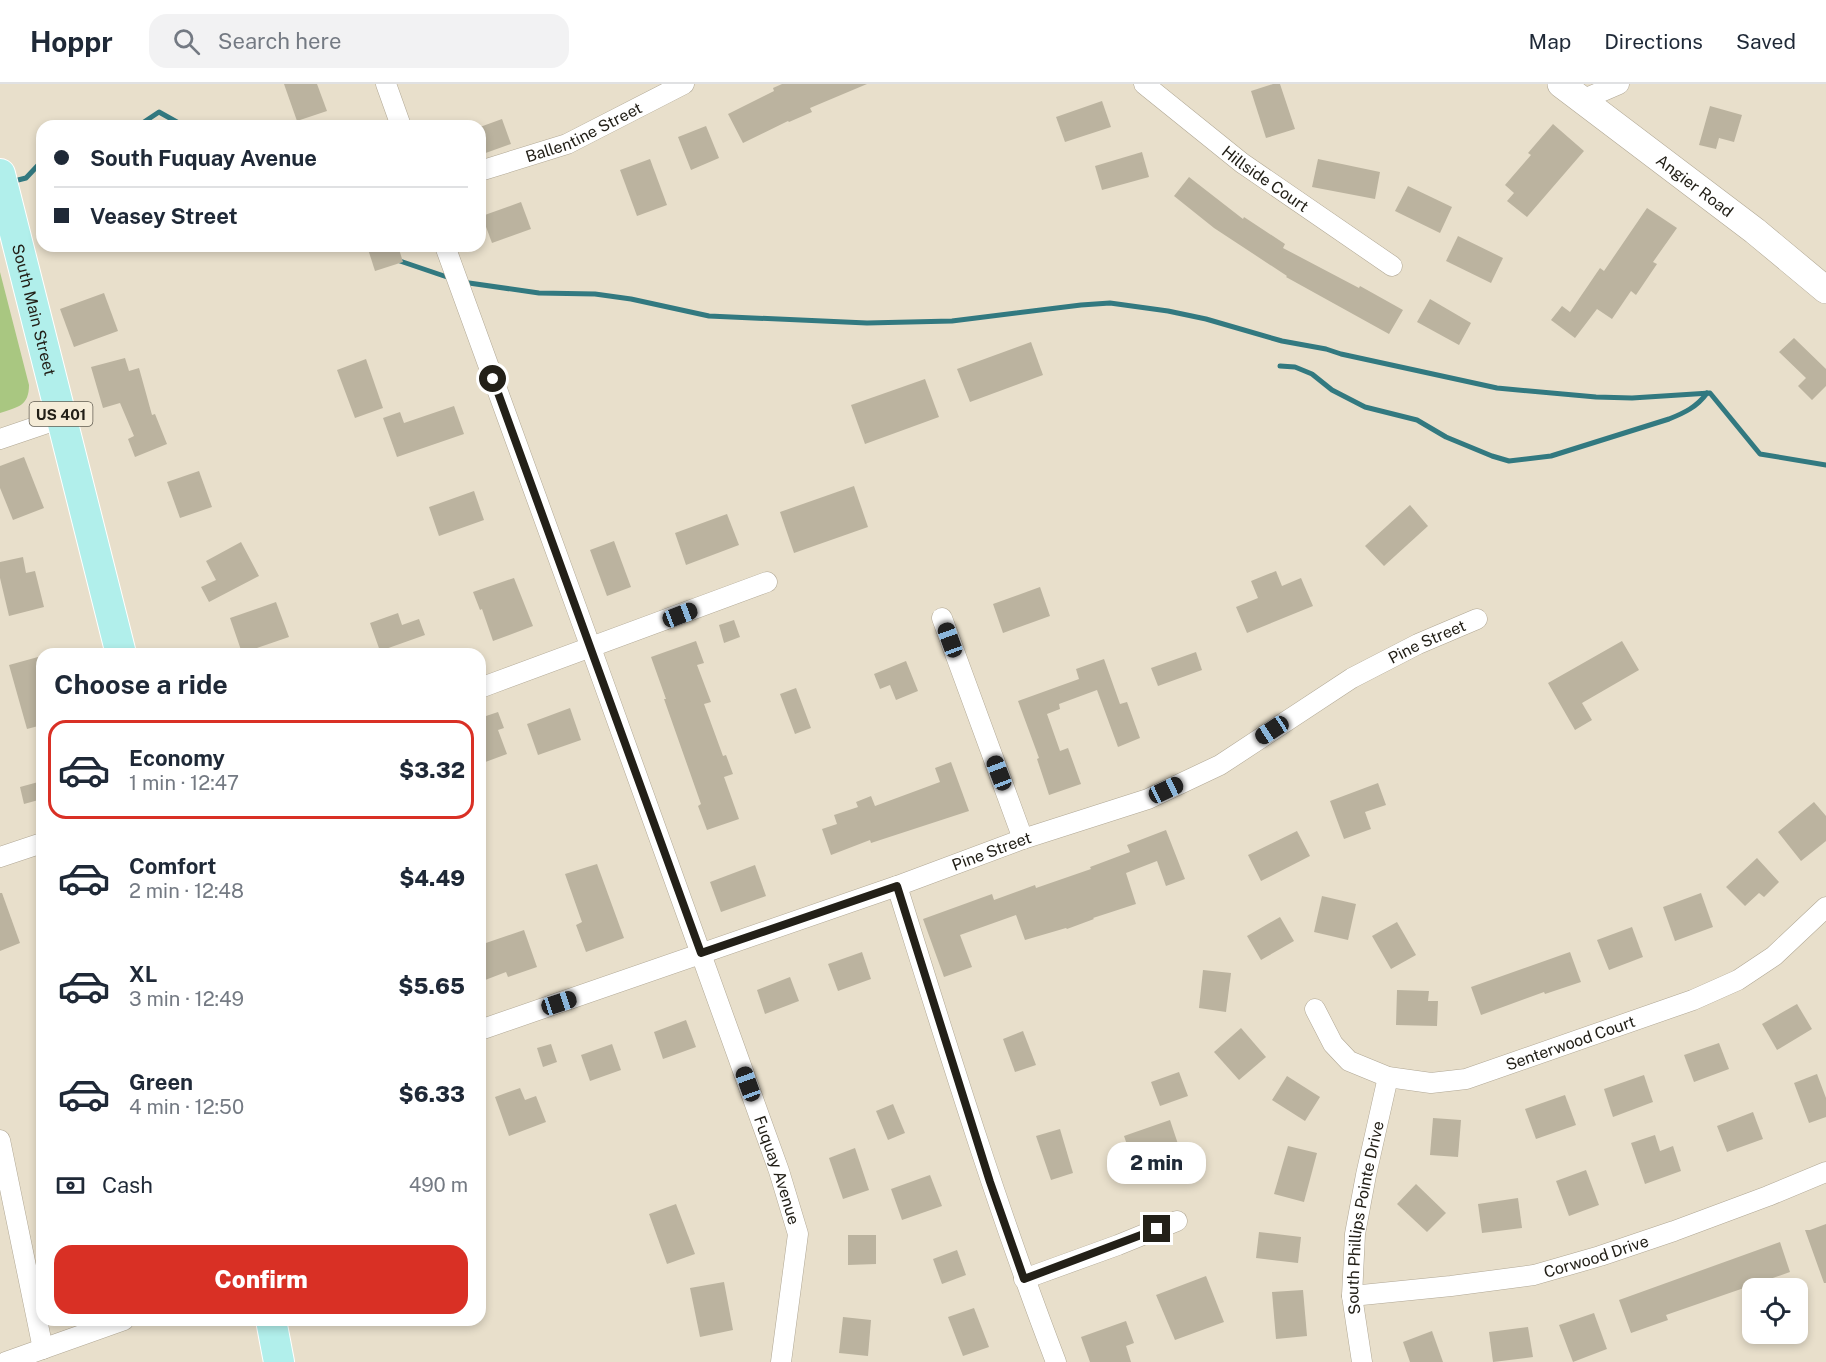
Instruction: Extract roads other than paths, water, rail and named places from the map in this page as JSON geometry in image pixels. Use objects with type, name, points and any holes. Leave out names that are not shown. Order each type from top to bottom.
[{"type":"main road","name":"South Main Street","points":[[0,174],[120,648]]},
{"type":"main road","points":[[272,1326],[279,1362]]},
{"type":"street","points":[[386,84],[399,120]]},
{"type":"street","name":"Ballentine Street","points":[[486,169],[567,144],[684,84]]},
{"type":"street","name":"Hillside Court","points":[[1144,84],[1242,163],[1392,267]]},
{"type":"street","points":[[1571,92],[1619,84]]},
{"type":"street","name":"Angier Road","points":[[1571,92],[1755,231],[1826,290]]},
{"type":"street","name":"Fuquay Avenue","points":[[447,252],[779,1171],[798,1234],[781,1362]]},
{"type":"street","points":[[0,439],[62,418]]},
{"type":"street","points":[[486,686],[767,582]]},
{"type":"street","points":[[942,618],[1023,839]]},
{"type":"street","name":"Pine Street","points":[[486,1028],[897,886],[1023,839],[1148,799],[1220,765],[1352,678],[1418,644],[1477,619]]},
{"type":"street","points":[[0,857],[36,845]]},
{"type":"street","points":[[897,886],[990,1182],[1056,1362]]},
{"type":"street","name":"Senterwood Court","points":[[1316,1009],[1333,1044],[1349,1061],[1388,1077],[1431,1083],[1466,1079],[1693,1000],[1738,980],[1774,956],[1826,907]]},
{"type":"street","name":"South Phillips Pointe Drive","points":[[1362,1362],[1352,1296],[1356,1234],[1366,1175],[1388,1077]]},
{"type":"street","points":[[0,1140],[36,1315]]},
{"type":"street","name":"Corwood Drive","points":[[1352,1296],[1534,1275],[1674,1231],[1826,1172]]},
{"type":"street","points":[[1024,1279],[1177,1221]]},
{"type":"street","points":[[38,1326],[43,1349]]},
{"type":"street","points":[[6,1362],[107,1326]]},
{"type":"waterway","points":[[147,120],[159,112],[173,120]]},
{"type":"waterway","points":[[10,182],[26,178],[36,167]]},
{"type":"waterway","points":[[397,260],[450,278]]},
{"type":"waterway","points":[[462,282],[539,293],[595,294],[631,299],[709,316],[867,323],[952,321],[1110,303],[1206,319],[1282,341],[1497,388],[1632,398],[1710,393],[1760,454],[1826,465]]},
{"type":"waterway","points":[[1280,366],[1295,367],[1312,374],[1332,390],[1365,407],[1417,420],[1446,437],[1509,461],[1551,456],[1669,419],[1690,409],[1707,393]]}]
